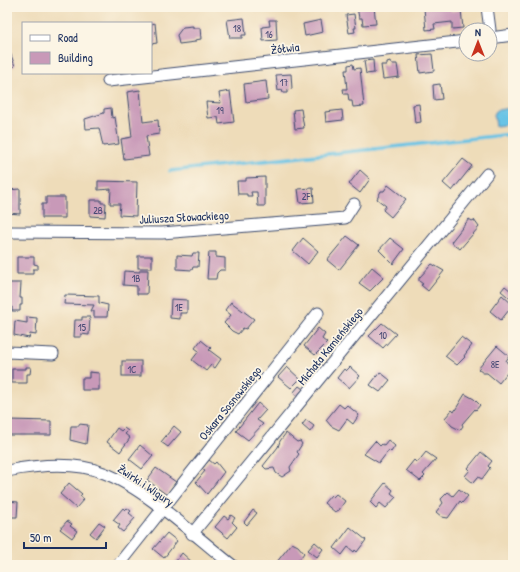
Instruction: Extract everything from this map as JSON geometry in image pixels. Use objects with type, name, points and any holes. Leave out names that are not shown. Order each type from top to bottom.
[{"type":"street","points":[[487,7],[489,22]]},
{"type":"street","points":[[498,37],[513,35]]},
{"type":"street","name":"Żółwia","points":[[108,81],[458,42]]},
{"type":"street","name":"Michała Kamieńskiego","points":[[192,534],[487,174]]},
{"type":"street","name":"Juliusza Słowackiego","points":[[7,232],[162,233],[345,218],[354,204]]},
{"type":"street","name":"Oskara Sosnowskiego","points":[[118,565],[318,312]]},
{"type":"street","points":[[7,352],[53,354]]},
{"type":"street","name":"Żwirki i Wigury","points":[[7,471],[54,465],[85,468],[103,472],[162,509],[232,565]]},
{"type":"water","points":[[512,108],[513,124],[496,126],[494,115],[496,110]]},
{"type":"building","points":[[357,7],[374,7],[376,24],[363,25],[362,18],[359,18]]},
{"type":"building","points":[[450,7],[451,11],[461,10],[462,22],[458,22],[458,28],[452,29],[452,22],[434,24],[435,29],[426,30],[424,8]]},
{"type":"building","points":[[354,14],[356,28],[354,28],[355,32],[349,33],[346,15]]},
{"type":"building","points":[[244,18],[246,35],[242,35],[242,38],[230,38],[227,20]]},
{"type":"building","points":[[269,20],[276,20],[277,40],[263,41],[262,27],[270,26]]},
{"type":"building","points":[[321,20],[323,32],[305,36],[303,24]]},
{"type":"building","points":[[155,23],[157,43],[152,44],[152,24]]},
{"type":"building","points":[[193,26],[193,28],[200,28],[201,39],[195,40],[195,42],[179,44],[177,35],[183,27]]},
{"type":"building","points":[[7,44],[15,66],[7,69]]},
{"type":"building","points":[[432,54],[434,71],[420,73],[418,55]]},
{"type":"building","points":[[373,60],[374,73],[366,74],[364,61]]},
{"type":"building","points":[[390,61],[391,64],[397,64],[399,77],[383,79],[381,65],[387,65],[387,62]]},
{"type":"building","points":[[353,64],[354,69],[360,68],[364,106],[353,107],[352,101],[349,101],[348,94],[344,94],[343,89],[347,89],[345,70],[348,70],[348,65]]},
{"type":"building","points":[[291,74],[292,89],[287,90],[287,93],[283,93],[282,90],[278,91],[276,75]]},
{"type":"building","points":[[266,81],[268,99],[246,102],[244,84]]},
{"type":"building","points":[[440,84],[442,99],[434,100],[433,85]]},
{"type":"building","points":[[140,90],[143,122],[158,120],[159,134],[146,136],[149,156],[124,159],[121,139],[132,137],[127,92]]},
{"type":"building","points":[[230,91],[234,122],[219,124],[218,117],[208,118],[206,102],[221,103],[219,93]]},
{"type":"building","points":[[419,104],[421,122],[415,123],[413,105]]},
{"type":"building","points":[[111,108],[112,118],[115,117],[119,144],[103,146],[99,128],[86,129],[85,119],[104,113],[104,109]]},
{"type":"building","points":[[301,109],[304,128],[295,129],[293,110]]},
{"type":"building","points":[[342,110],[343,120],[326,122],[325,112]]},
{"type":"building","points":[[463,159],[472,166],[452,191],[443,183]]},
{"type":"building","points":[[360,170],[370,179],[360,193],[349,184]]},
{"type":"building","points":[[265,177],[265,206],[258,206],[257,192],[251,192],[252,196],[247,196],[247,194],[238,194],[237,181],[246,181],[246,178]]},
{"type":"building","points":[[98,181],[137,182],[136,216],[119,215],[120,204],[110,204],[111,189],[98,190]]},
{"type":"building","points":[[388,185],[406,199],[391,217],[383,210],[386,206],[377,199],[381,191],[384,191]]},
{"type":"building","points":[[313,188],[314,202],[300,203],[298,189]]},
{"type":"building","points":[[20,189],[20,214],[7,213],[7,190]]},
{"type":"building","points":[[46,197],[65,197],[65,218],[42,218],[42,204],[46,204]]},
{"type":"building","points":[[90,200],[101,200],[101,203],[106,203],[105,217],[90,216]]},
{"type":"building","points":[[469,219],[472,221],[474,220],[479,227],[460,249],[451,242]]},
{"type":"building","points":[[347,236],[359,245],[339,270],[327,260]]},
{"type":"building","points":[[303,238],[318,251],[308,264],[293,251]]},
{"type":"building","points":[[390,238],[404,249],[393,264],[379,250]]},
{"type":"building","points":[[209,252],[216,252],[216,257],[225,258],[225,270],[220,270],[217,273],[216,279],[207,279]]},
{"type":"building","points":[[193,253],[199,253],[198,267],[193,267],[192,270],[177,269],[177,255],[192,256]]},
{"type":"building","points":[[138,256],[152,256],[152,268],[138,268]]},
{"type":"building","points":[[17,257],[34,257],[34,264],[38,265],[38,269],[33,269],[33,274],[17,274]]},
{"type":"building","points":[[432,264],[444,271],[428,291],[421,285],[423,284],[419,281],[419,278]]},
{"type":"building","points":[[372,267],[384,277],[370,291],[359,283]]},
{"type":"building","points":[[140,270],[148,270],[147,294],[137,294],[137,286],[123,285],[124,271],[140,272]]},
{"type":"building","points":[[8,283],[21,283],[20,298],[22,298],[22,305],[20,305],[20,311],[12,311],[12,307],[7,306]]},
{"type":"building","points":[[505,286],[511,291],[513,288],[513,301],[501,291]]},
{"type":"building","points":[[65,295],[99,296],[99,303],[108,305],[107,317],[94,317],[94,311],[91,311],[94,305],[64,304]]},
{"type":"building","points":[[502,295],[513,305],[501,320],[490,311]]},
{"type":"building","points":[[171,299],[187,300],[187,313],[180,313],[180,319],[170,318]]},
{"type":"building","points":[[231,302],[254,319],[246,329],[243,328],[238,334],[232,331],[224,323],[231,315],[225,310]]},
{"type":"building","points":[[27,317],[37,318],[36,335],[30,334],[29,338],[14,335],[15,321],[27,323]]},
{"type":"building","points":[[82,317],[90,317],[89,335],[81,334],[81,337],[74,337],[75,320],[82,320]]},
{"type":"building","points":[[382,323],[396,334],[383,348],[369,336]]},
{"type":"building","points":[[318,328],[325,334],[322,339],[327,343],[315,355],[304,346]]},
{"type":"building","points":[[461,337],[472,345],[464,356],[465,357],[457,365],[445,356]]},
{"type":"building","points":[[201,340],[211,348],[209,350],[221,359],[215,368],[211,365],[206,371],[192,360],[199,351],[195,348]]},
{"type":"building","points":[[497,346],[509,356],[506,361],[511,368],[499,383],[487,373],[483,373],[478,369]]},
{"type":"building","points":[[122,361],[141,361],[141,376],[122,376]]},
{"type":"building","points":[[26,367],[31,367],[30,374],[27,374],[27,383],[12,383],[12,369],[26,369]]},
{"type":"building","points":[[287,367],[300,379],[291,388],[278,377]]},
{"type":"building","points":[[350,367],[360,376],[349,388],[337,378],[344,369],[346,371]]},
{"type":"building","points":[[89,372],[99,373],[99,390],[82,390],[82,378],[89,378]]},
{"type":"building","points":[[380,372],[390,380],[380,392],[370,385]]},
{"type":"building","points":[[299,386],[303,389],[297,396],[293,393]]},
{"type":"building","points":[[465,394],[474,399],[480,405],[462,424],[463,426],[460,430],[452,426],[445,418],[452,410],[454,412]]},
{"type":"building","points":[[258,403],[266,410],[257,420],[263,424],[248,440],[236,431]]},
{"type":"building","points":[[339,404],[344,408],[347,405],[359,415],[353,424],[347,419],[339,430],[331,426],[326,420]]},
{"type":"building","points":[[8,420],[51,421],[51,435],[8,435]]},
{"type":"building","points":[[306,420],[314,426],[310,432],[302,425]]},
{"type":"building","points":[[79,424],[88,425],[86,444],[70,440],[71,426],[79,426]]},
{"type":"building","points":[[174,426],[181,432],[168,447],[161,442]]},
{"type":"building","points":[[117,428],[121,431],[124,428],[128,431],[125,434],[130,438],[120,452],[107,442]]},
{"type":"building","points":[[286,433],[297,442],[300,441],[302,444],[297,452],[299,454],[290,467],[291,471],[282,477],[276,473],[274,468],[266,469],[263,466],[278,447],[280,441]]},
{"type":"building","points":[[388,440],[395,446],[391,452],[389,450],[379,463],[364,454],[375,441],[380,446],[382,444],[384,445]]},
{"type":"building","points":[[140,445],[153,456],[142,469],[129,459]]},
{"type":"building","points":[[426,452],[436,459],[423,474],[425,476],[420,481],[406,470],[414,460],[417,463]]},
{"type":"building","points":[[481,452],[492,461],[488,466],[490,468],[482,479],[478,477],[473,483],[465,476],[470,470],[468,468]]},
{"type":"building","points":[[209,460],[214,464],[216,462],[224,472],[207,494],[196,482],[205,471],[202,469]]},
{"type":"building","points":[[156,468],[176,482],[167,495],[147,480]]},
{"type":"building","points":[[69,483],[82,494],[80,496],[84,499],[76,508],[60,494]]},
{"type":"building","points":[[385,483],[393,490],[391,493],[396,497],[386,508],[380,503],[376,508],[370,502]]},
{"type":"building","points":[[459,489],[468,496],[462,503],[460,501],[448,518],[442,517],[436,512],[443,503],[441,499],[448,492],[453,496]]},
{"type":"building","points":[[336,494],[345,501],[339,510],[335,512],[324,503],[331,495],[333,497]]},
{"type":"building","points":[[7,501],[18,502],[17,517],[7,517]]},
{"type":"building","points":[[123,508],[125,510],[127,508],[131,511],[129,513],[135,518],[123,532],[118,528],[120,525],[113,520]]},
{"type":"building","points":[[253,510],[257,513],[247,525],[244,522]]},
{"type":"building","points":[[231,515],[235,518],[232,522],[237,527],[228,538],[215,527],[224,516],[228,519]]},
{"type":"building","points":[[67,521],[72,524],[70,526],[77,531],[72,538],[60,529]]},
{"type":"building","points":[[99,522],[105,526],[96,538],[90,533]]},
{"type":"building","points":[[350,527],[366,540],[357,552],[355,550],[354,552],[348,547],[342,555],[334,548]]},
{"type":"building","points":[[167,533],[177,541],[164,558],[153,549]]},
{"type":"building","points":[[315,542],[323,549],[317,557],[308,550]]},
{"type":"building","points":[[292,543],[298,546],[304,553],[295,565],[278,565],[276,563]]},
{"type":"building","points":[[182,553],[194,564],[193,565],[173,565]]},
{"type":"waterway","points":[[170,171],[513,134]]}]
